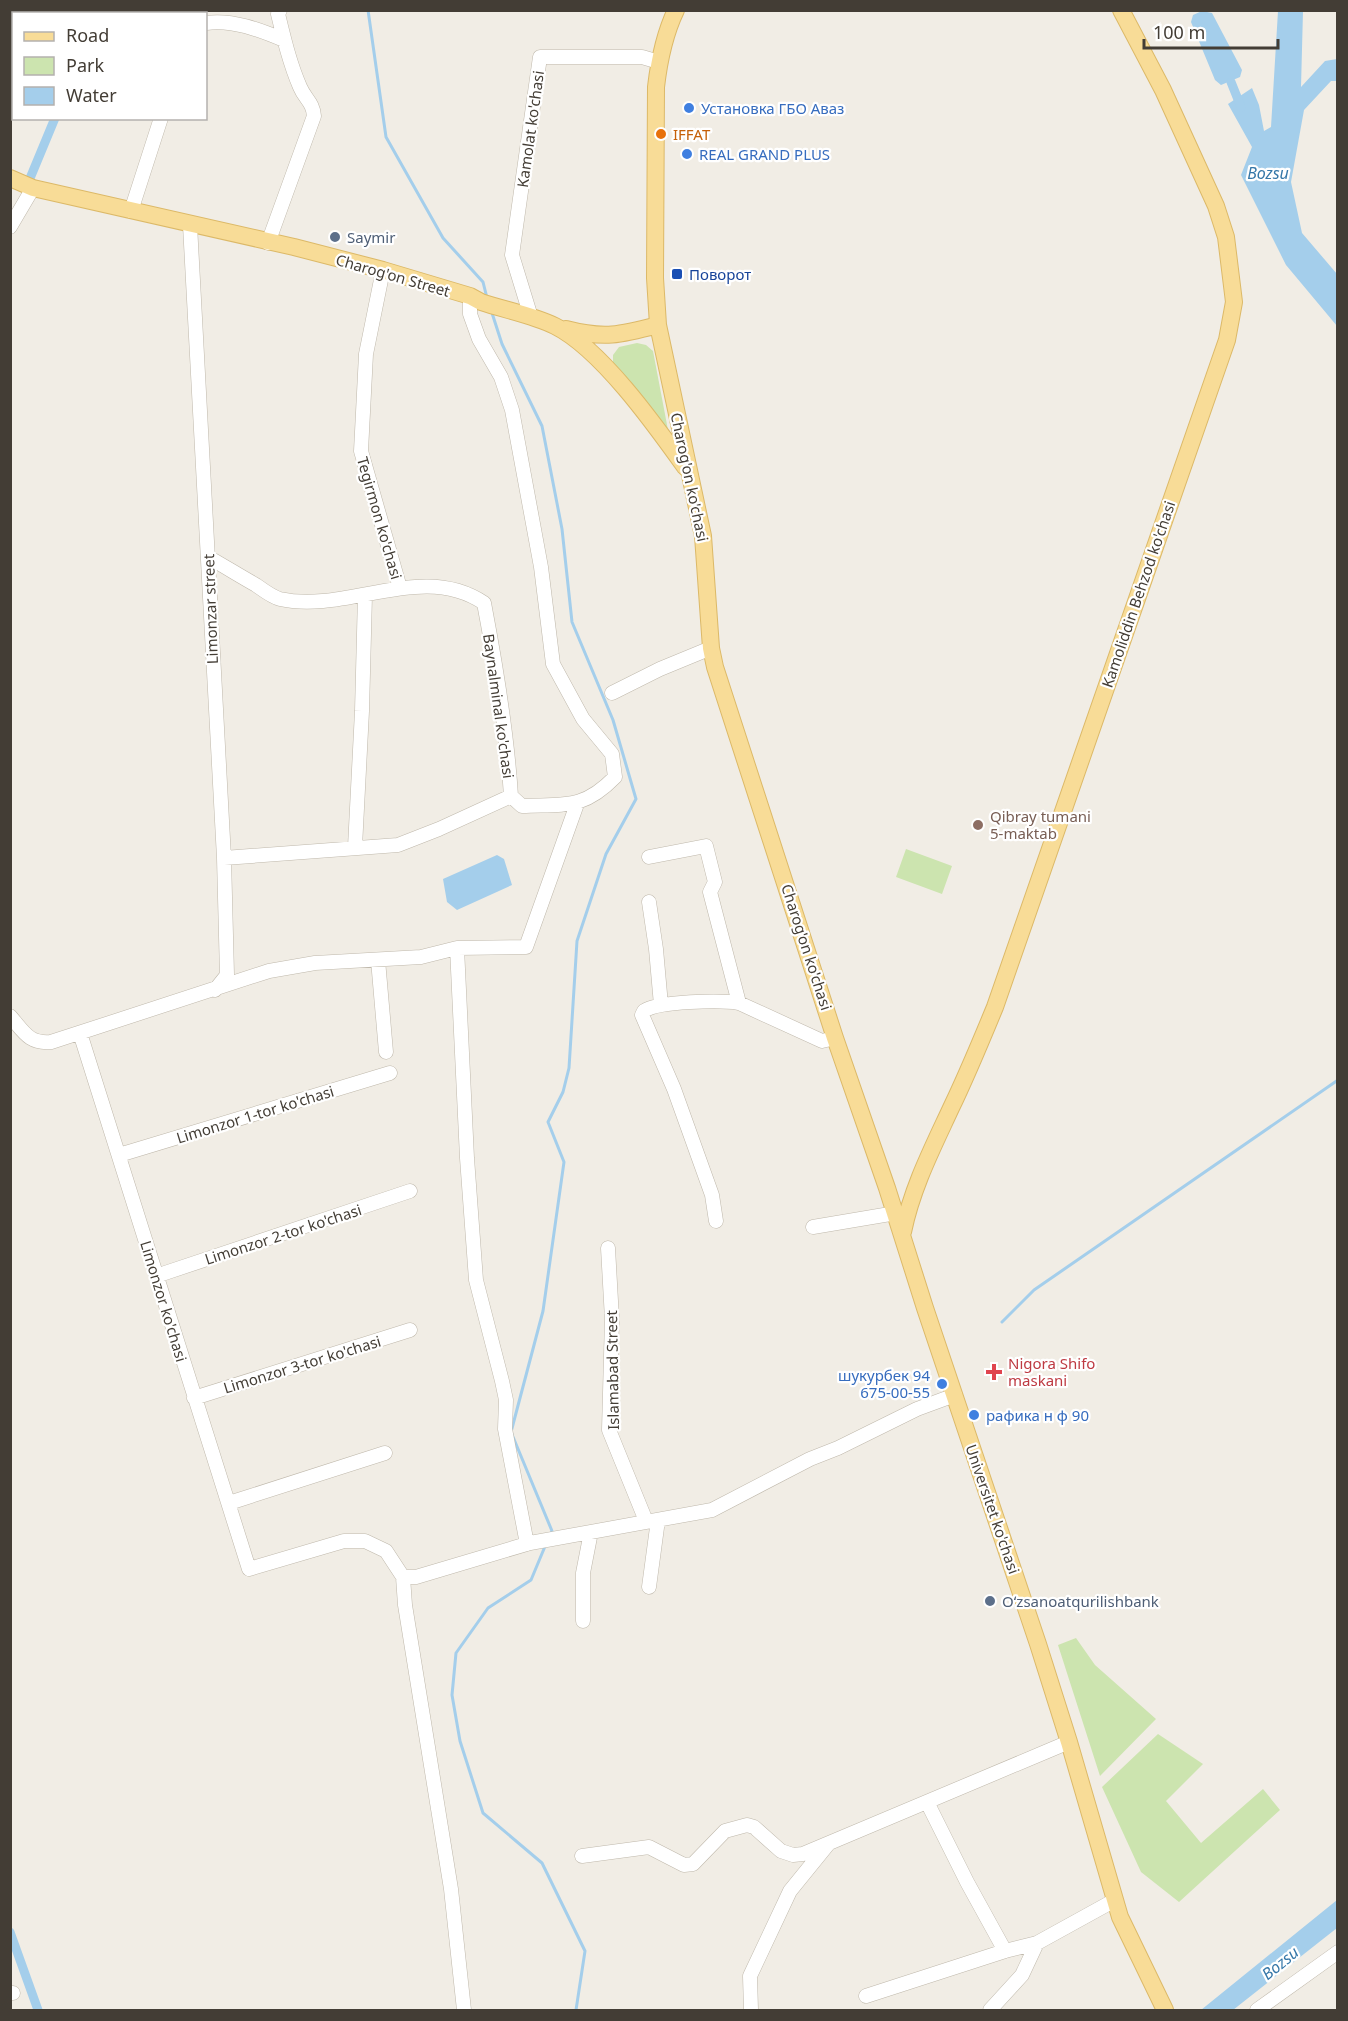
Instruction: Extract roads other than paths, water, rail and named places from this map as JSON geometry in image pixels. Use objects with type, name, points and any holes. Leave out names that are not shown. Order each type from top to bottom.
[{"type":"main road","name":"Charog'on ko'chasi","points":[[676,10],[659,62],[656,99],[655,278],[658,325],[703,536],[711,648],[835,1038],[887,1188]]},
{"type":"main road","name":"Kamoliddin Behzod ko'chasi","points":[[903,1234],[908,1210],[920,1176],[972,1064],[995,1007],[1227,340],[1234,302],[1226,237],[1216,206],[1163,90],[1121,10]]},
{"type":"main road","name":"Charog'on Street","points":[[10,178],[33,188],[268,243],[294,247],[383,270],[556,327],[582,345],[609,370],[689,473]]},
{"type":"main road","points":[[556,327],[587,335],[602,336],[618,335],[658,325]]},
{"type":"main road","points":[[887,1188],[920,1176]]},
{"type":"main road","name":"Universitet ko'chasi","points":[[887,1188],[1069,1742],[1115,1900],[1128,1935],[1163,2004]]},
{"type":"street","points":[[268,243],[314,116],[314,106],[300,88],[284,40],[279,10]]},
{"type":"street","points":[[207,22],[222,20],[284,40]]},
{"type":"street","name":"Kamolat ko'chasi","points":[[531,317],[512,255],[540,57],[642,57],[659,62]]},
{"type":"street","points":[[131,211],[159,120]]},
{"type":"street","points":[[10,226],[33,188]]},
{"type":"street","name":"Limonzar street","points":[[190,225],[211,653],[224,858],[227,975],[215,990]]},
{"type":"street","name":"Tegirmon ko'chasi","points":[[383,270],[366,354],[361,450],[400,588]]},
{"type":"street","name":"Baynalminal ko'chasi","points":[[208,557],[278,598],[312,603],[400,588],[449,588],[476,597],[484,603],[508,757],[511,796],[522,806],[577,804],[600,792],[615,777],[612,754],[583,719],[553,664],[541,567],[512,410],[501,377],[479,339],[470,314],[476,299]]},
{"type":"street","points":[[355,847],[365,595]]},
{"type":"street","points":[[612,693],[619,692],[660,669],[711,648]]},
{"type":"street","points":[[224,858],[398,845],[511,796]]},
{"type":"street","points":[[10,1016],[29,1038],[39,1043],[51,1042],[269,971],[315,963],[421,957],[457,948],[526,947],[577,804]]},
{"type":"street","points":[[649,857],[706,846],[715,882],[710,892],[739,1004]]},
{"type":"street","points":[[649,902],[661,1005]]},
{"type":"street","points":[[457,948],[467,1158],[476,1280],[506,1400],[505,1429],[530,1543]]},
{"type":"street","points":[[378,960],[386,1052]]},
{"type":"street","points":[[716,1221],[712,1195],[674,1089],[642,1016],[648,1008],[661,1005],[728,1001],[822,1041],[835,1038]]},
{"type":"street","name":"Limonzor ko'chasi","points":[[80,1033],[249,1569],[344,1541],[365,1541],[386,1551],[403,1578]]},
{"type":"street","name":"Limonzor 1-tor ko'chasi","points":[[119,1155],[390,1073]]},
{"type":"street","name":"Limonzor 2-tor ko'chasi","points":[[156,1276],[410,1191]]},
{"type":"street","points":[[813,1227],[896,1214]]},
{"type":"street","name":"Islamabad Street","points":[[608,1248],[612,1319],[609,1430],[652,1521]]},
{"type":"street","name":"Limonzor 3-tor ko'chasi","points":[[194,1398],[410,1330]]},
{"type":"street","points":[[464,2010],[451,1889],[407,1617],[403,1578],[530,1543],[712,1510],[810,1459],[838,1448],[917,1409],[955,1395]]},
{"type":"street","points":[[229,1503],[385,1453]]},
{"type":"street","points":[[649,1587],[652,1521]]},
{"type":"street","points":[[583,1621],[583,1573],[591,1532]]},
{"type":"street","points":[[582,1856],[649,1847],[684,1865],[693,1864],[725,1831],[747,1825],[754,1827],[781,1851],[793,1855],[803,1854],[1069,1742]]},
{"type":"street","points":[[927,1802],[1005,1951]]},
{"type":"street","points":[[751,2010],[750,1976],[790,1891],[831,1842]]},
{"type":"street","points":[[866,1996],[1005,1951],[1037,1943],[1115,1900]]},
{"type":"street","points":[[990,2010],[1022,1975],[1037,1943]]},
{"type":"street","points":[[1257,2010],[1338,1952]]},
{"type":"water","points":[[1202,11],[1212,13],[1242,70],[1240,77],[1221,85],[1215,80],[1191,22],[1193,15]]},
{"type":"water","name":"Bozsu","points":[[1278,11],[1303,11],[1301,87],[1325,61],[1337,59],[1337,81],[1331,81],[1304,110],[1291,182],[1302,233],[1337,274],[1337,326],[1286,265],[1241,175],[1252,147],[1228,104],[1252,88],[1259,105],[1264,131],[1271,127]]},
{"type":"water","points":[[497,855],[504,859],[512,885],[457,910],[447,902],[443,879]]},
{"type":"water","name":"Bozsu","points":[[1337,1900],[1337,1928],[1233,2010],[1201,2010]]},
{"type":"waterway","points":[[368,10],[386,137],[443,238],[483,282],[487,298]]},
{"type":"waterway","points":[[1231,82],[1241,107]]},
{"type":"waterway","points":[[26,188],[54,120]]},
{"type":"waterway","points":[[492,313],[502,344],[542,426],[562,529],[572,622],[613,720],[636,799],[606,854],[577,941],[569,1068],[563,1092],[548,1122],[564,1162],[543,1311],[511,1432],[552,1531],[550,1536]]},
{"type":"waterway","points":[[1002,1322],[1034,1290],[1338,1080]]},
{"type":"waterway","points":[[546,1544],[531,1580],[488,1608],[456,1653],[452,1695],[460,1741],[483,1813],[542,1863],[585,1951],[576,2010]]},
{"type":"waterway","points":[[10,1932],[38,2010]]},
{"type":"place","name":"Установка ГБО Аваз","points":[[689,108]]},
{"type":"place","name":"IFFAT","points":[[661,134]]},
{"type":"place","name":"REAL GRAND PLUS","points":[[687,154]]},
{"type":"place","name":"Saymir","points":[[335,237]]},
{"type":"place","name":"Поворот","points":[[677,274]]},
{"type":"place","name":"Qibray tumani 5-maktab","points":[[978,825]]},
{"type":"place","name":"Nigora Shifo maskani","points":[[994,1372]]},
{"type":"place","name":"шукурбек 94 675-00-55","points":[[942,1384]]},
{"type":"place","name":"рафика н ф 90","points":[[974,1415]]},
{"type":"place","name":"Oʻzsanoatqurilishbank","points":[[990,1601]]}]
